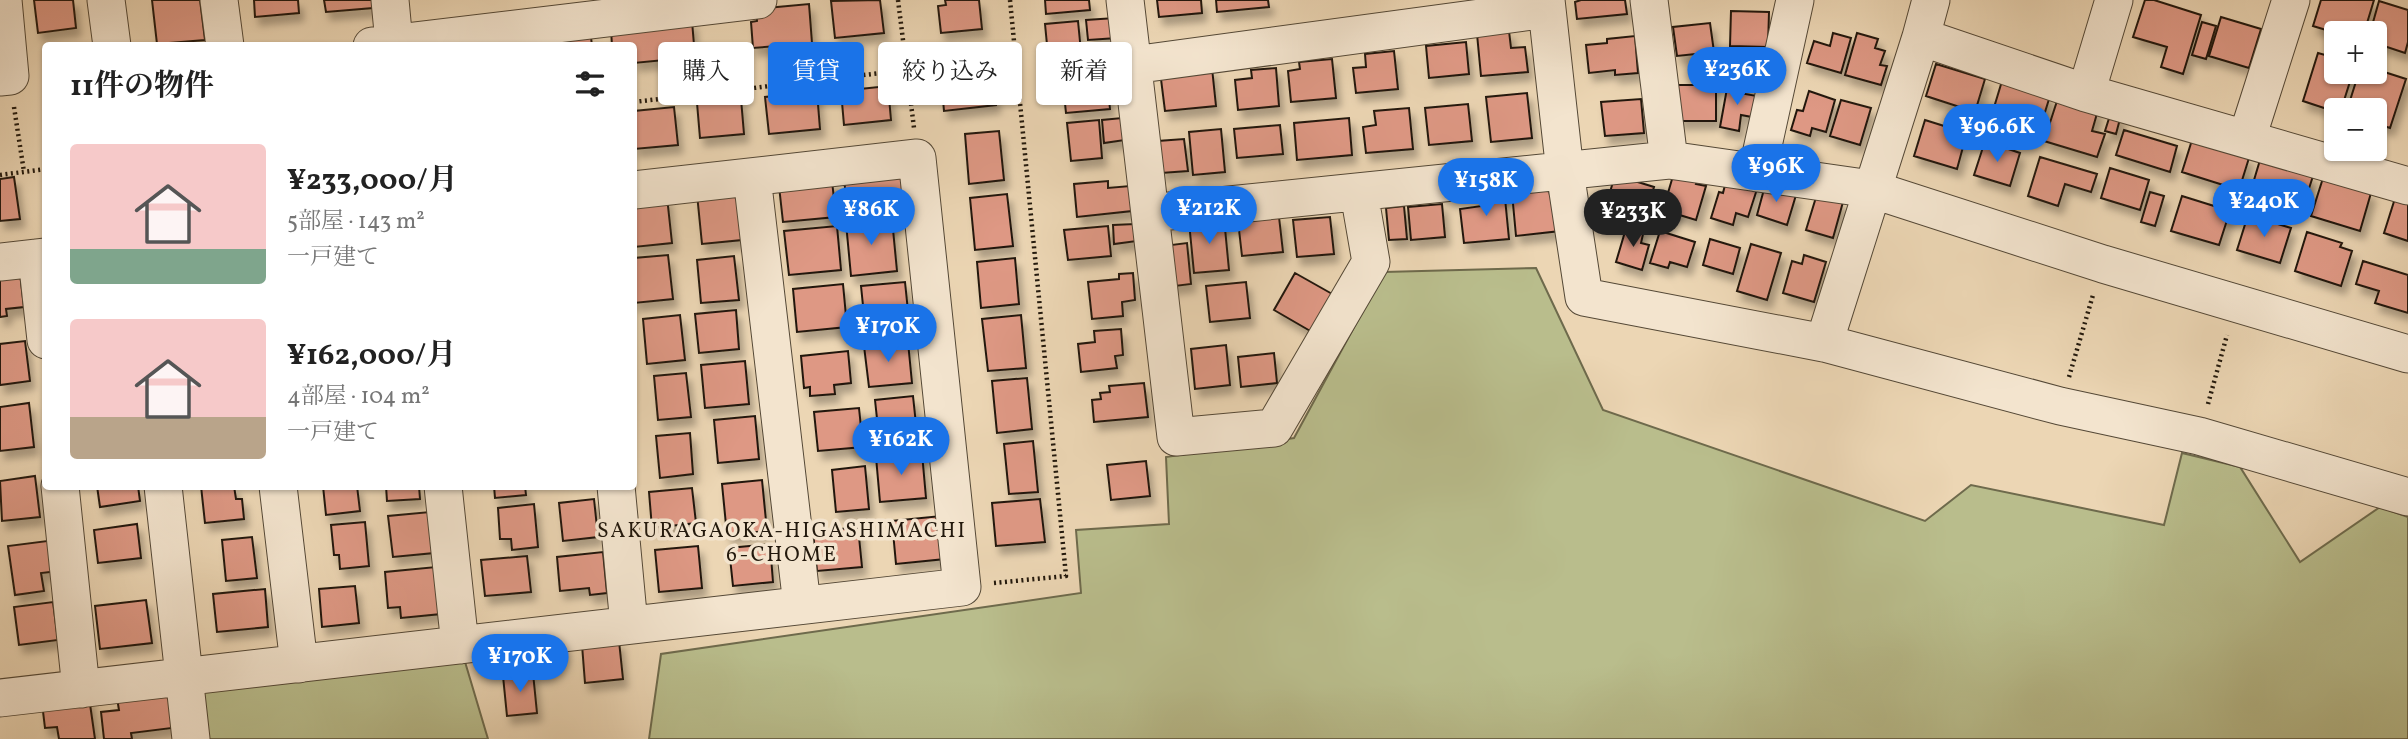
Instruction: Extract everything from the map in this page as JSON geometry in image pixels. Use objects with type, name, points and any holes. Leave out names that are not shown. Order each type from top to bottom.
[{"type":"street","points":[[3,0],[5,76]]},
{"type":"street","points":[[106,0],[111,42]]},
{"type":"street","points":[[219,0],[224,42]]},
{"type":"street","points":[[383,42],[390,0]]},
{"type":"street","points":[[1125,0],[1176,437],[1274,428],[1371,262],[1359,193]]},
{"type":"street","points":[[1648,0],[1669,160]]},
{"type":"street","points":[[1756,173],[1795,0]]},
{"type":"street","points":[[1824,343],[1931,0]]},
{"type":"street","points":[[2086,93],[2114,0]]},
{"type":"street","points":[[2247,138],[2291,0]]},
{"type":"street","points":[[394,42],[559,12],[738,1]]},
{"type":"street","points":[[1133,65],[1547,5],[1565,172],[1584,297],[1824,343],[2060,405],[2199,436],[2408,497]]},
{"type":"street","points":[[1921,37],[2086,93],[2408,186]]},
{"type":"street","points":[[0,698],[962,587],[917,158],[637,190]]},
{"type":"street","points":[[1150,213],[1669,160],[1871,189],[2103,264],[2408,354]]},
{"type":"street","points":[[752,177],[802,605]]},
{"type":"street","points":[[0,262],[41,258]]},
{"type":"street","points":[[60,490],[81,689]]},
{"type":"street","points":[[163,490],[191,739]]},
{"type":"street","points":[[278,490],[299,664]]},
{"type":"street","points":[[443,490],[460,645]]},
{"type":"street","points":[[615,490],[629,625]]},
{"type":"path","points":[[898,0],[903,42]]},
{"type":"path","points":[[1010,0],[1015,42]]},
{"type":"path","points":[[637,102],[878,75]]},
{"type":"path","points":[[5,76],[24,172]]},
{"type":"path","points":[[910,105],[917,158]]},
{"type":"path","points":[[962,587],[1066,576],[1022,105]]},
{"type":"path","points":[[0,175],[42,170]]},
{"type":"path","points":[[2060,405],[2103,264]]},
{"type":"path","points":[[2199,436],[2236,303]]},
{"type":"green space","points":[[1536,268],[1603,410],[1925,521],[1971,485],[2164,525],[2182,453],[2240,467],[2300,562],[2380,507],[2408,517],[2408,739],[649,739],[661,654],[1081,593],[1076,530],[1169,524],[1166,457],[1294,438],[1384,272]]},
{"type":"green space","points":[[460,645],[488,739],[191,739],[185,677]]},
{"type":"building","points":[[34,0],[73,0],[76,28],[38,33]]},
{"type":"building","points":[[152,0],[200,0],[205,40],[157,42]]},
{"type":"building","points":[[254,0],[298,0],[299,13],[255,17]]},
{"type":"building","points":[[324,0],[372,0],[373,8],[326,12]]},
{"type":"building","points":[[880,0],[884,33],[835,38],[831,1]]},
{"type":"building","points":[[945,0],[979,0],[982,29],[941,33],[938,6],[946,5]]},
{"type":"building","points":[[1045,0],[1089,0],[1090,10],[1046,14]]},
{"type":"building","points":[[1157,0],[1201,0],[1202,13],[1159,17]]},
{"type":"building","points":[[1216,0],[1268,0],[1269,7],[1217,12]]},
{"type":"building","points":[[1625,0],[1627,14],[1577,19],[1575,2]]},
{"type":"building","points":[[2145,0],[2154,0],[2201,15],[2183,74],[2161,67],[2167,47],[2133,37]]},
{"type":"building","points":[[2321,0],[2374,0],[2368,21],[2324,21],[2324,29],[2313,26]]},
{"type":"building","points":[[2379,1],[2408,10],[2408,42],[2405,53],[2387,47],[2387,21],[2373,21]]},
{"type":"building","points":[[809,4],[812,42],[768,42],[768,47],[754,48],[751,22],[757,21],[756,9]]},
{"type":"building","points":[[1731,11],[1769,12],[1768,47],[1730,46]]},
{"type":"building","points":[[2221,17],[2261,29],[2249,68],[2209,56]]},
{"type":"building","points":[[1115,18],[1117,38],[1088,40],[1086,20]]},
{"type":"building","points":[[692,21],[694,42],[658,42],[658,61],[637,63],[637,42],[612,42],[611,29]]},
{"type":"building","points":[[1078,21],[1080,42],[1047,42],[1045,24]]},
{"type":"building","points":[[2202,22],[2216,26],[2206,59],[2192,55]]},
{"type":"building","points":[[1710,23],[1714,52],[1677,56],[1673,27]]},
{"type":"building","points":[[1509,31],[1511,48],[1525,47],[1528,72],[1481,76],[1477,34]]},
{"type":"building","points":[[1833,33],[1851,38],[1841,73],[1807,63],[1814,41],[1830,46]]},
{"type":"building","points":[[1857,33],[1878,39],[1875,48],[1885,51],[1880,65],[1887,66],[1881,85],[1845,75]]},
{"type":"building","points":[[1635,36],[1638,73],[1615,75],[1615,70],[1589,73],[1586,45],[1607,43],[1607,39]]},
{"type":"building","points":[[591,37],[592,42],[544,42]]},
{"type":"building","points":[[1466,42],[1469,74],[1429,78],[1426,46]]},
{"type":"building","points":[[1394,51],[1398,89],[1356,93],[1353,68],[1366,67],[1365,54]]},
{"type":"building","points":[[2318,53],[2324,55],[2324,84],[2349,84],[2345,98],[2324,98],[2324,108],[2303,101]]},
{"type":"building","points":[[1332,59],[1336,98],[1291,102],[1288,71],[1300,69],[1299,62]]},
{"type":"building","points":[[1936,64],[1985,79],[1975,112],[1926,96]]},
{"type":"building","points":[[1212,68],[1216,106],[1165,111],[1161,79]]},
{"type":"building","points":[[1276,68],[1279,106],[1238,110],[1235,80],[1252,78],[1251,70]]},
{"type":"building","points":[[2387,73],[2406,79],[2390,128],[2387,127],[2387,98],[2351,98],[2355,84],[2387,84]]},
{"type":"building","points":[[2002,81],[2050,96],[2040,128],[1992,114]]},
{"type":"building","points":[[1728,83],[1746,86],[1745,94],[1757,96],[1752,117],[1741,115],[1739,131],[1720,127]]},
{"type":"building","points":[[1678,85],[1716,85],[1716,121],[1678,121]]},
{"type":"building","points":[[878,87],[878,105],[890,105],[891,120],[844,125],[842,105],[864,105],[864,89]]},
{"type":"building","points":[[1809,91],[1835,100],[1826,132],[1812,128],[1810,136],[1791,130],[1797,110],[1803,111]]},
{"type":"building","points":[[1527,93],[1532,138],[1491,142],[1486,97]]},
{"type":"building","points":[[765,97],[768,97],[768,105],[818,105],[820,129],[769,134]]},
{"type":"building","points":[[2058,98],[2098,110],[2092,131],[2105,134],[2097,157],[2044,141]]},
{"type":"building","points":[[1641,99],[1644,133],[1605,136],[1601,102]]},
{"type":"building","points":[[1841,100],[1871,108],[1860,145],[1830,136]]},
{"type":"building","points":[[1468,104],[1472,141],[1429,145],[1425,108]]},
{"type":"building","points":[[697,105],[742,105],[744,134],[700,138]]},
{"type":"building","points":[[943,105],[996,105],[944,111]]},
{"type":"building","points":[[1065,105],[1110,105],[1110,109],[1066,113]]},
{"type":"building","points":[[674,107],[678,145],[637,149],[637,111]]},
{"type":"building","points":[[1409,108],[1413,149],[1366,153],[1363,127],[1376,125],[1374,111]]},
{"type":"building","points":[[2111,112],[2121,115],[2116,134],[2105,131]]},
{"type":"building","points":[[1122,118],[1125,140],[1104,143],[1102,120]]},
{"type":"building","points":[[1349,118],[1352,155],[1297,160],[1294,123]]},
{"type":"building","points":[[1099,120],[1102,158],[1071,161],[1067,123]]},
{"type":"building","points":[[1925,120],[1960,131],[1956,145],[1963,147],[1957,169],[1914,156]]},
{"type":"building","points":[[1280,125],[1283,154],[1237,158],[1234,129]]},
{"type":"building","points":[[1221,129],[1225,172],[1193,175],[1189,132]]},
{"type":"building","points":[[2124,130],[2177,146],[2170,172],[2116,155]]},
{"type":"building","points":[[999,131],[1004,180],[969,184],[965,134]]},
{"type":"building","points":[[1184,139],[1188,171],[1161,173],[1158,141]]},
{"type":"building","points":[[2192,140],[2249,158],[2239,190],[2182,172]]},
{"type":"building","points":[[1985,141],[2020,153],[2010,186],[1974,175]]},
{"type":"building","points":[[2040,157],[2097,174],[2091,192],[2065,184],[2058,206],[2028,196]]},
{"type":"building","points":[[2260,160],[2313,176],[2303,207],[2251,190]]},
{"type":"building","points":[[2110,168],[2149,180],[2140,210],[2101,198]]},
{"type":"building","points":[[1675,169],[1699,176],[1696,184],[1706,186],[1696,220],[1663,210]]},
{"type":"building","points":[[904,172],[907,202],[891,204],[892,211],[848,215],[844,179]]},
{"type":"building","points":[[1615,175],[1654,187],[1647,210],[1608,199]]},
{"type":"building","points":[[14,177],[20,219],[0,221],[0,179]]},
{"type":"building","points":[[1727,177],[1758,186],[1748,217],[1736,213],[1733,225],[1711,218]]},
{"type":"building","points":[[2323,178],[2371,193],[2360,231],[2311,216]]},
{"type":"building","points":[[832,181],[836,217],[783,222],[779,186]]},
{"type":"building","points":[[1108,181],[1108,188],[1130,186],[1132,211],[1077,217],[1074,184]]},
{"type":"building","points":[[1766,182],[1796,195],[1787,225],[1757,215]]},
{"type":"building","points":[[1504,188],[1509,239],[1464,243],[1460,209],[1482,206],[1481,190]]},
{"type":"building","points":[[1549,189],[1550,195],[1556,194],[1560,231],[1516,236],[1512,193]]},
{"type":"building","points":[[737,191],[742,240],[702,244],[697,194]]},
{"type":"building","points":[[2150,192],[2164,196],[2155,226],[2141,222]]},
{"type":"building","points":[[2397,192],[2408,195],[2408,241],[2384,233]]},
{"type":"building","points":[[1007,194],[1013,246],[975,250],[970,198]]},
{"type":"building","points":[[1817,194],[1843,202],[1833,238],[1806,230]]},
{"type":"building","points":[[2182,196],[2230,211],[2219,245],[2171,231]]},
{"type":"building","points":[[667,197],[672,243],[637,247],[637,200]]},
{"type":"building","points":[[1442,204],[1445,237],[1411,240],[1408,207]]},
{"type":"building","points":[[1404,206],[1407,239],[1389,240],[1386,208]]},
{"type":"building","points":[[2248,215],[2291,228],[2280,263],[2237,250]]},
{"type":"building","points":[[1279,217],[1283,252],[1242,256],[1238,221]]},
{"type":"building","points":[[1330,217],[1334,254],[1297,257],[1293,220]]},
{"type":"building","points":[[1224,218],[1229,270],[1194,273],[1189,222]]},
{"type":"building","points":[[892,219],[897,271],[851,276],[846,223]]},
{"type":"building","points":[[1135,224],[1137,241],[1114,244],[1113,225]]},
{"type":"building","points":[[1627,225],[1644,230],[1641,243],[1649,245],[1642,270],[1616,262]]},
{"type":"building","points":[[837,226],[841,270],[789,275],[784,231]]},
{"type":"building","points":[[1108,226],[1111,256],[1068,260],[1064,230]]},
{"type":"building","points":[[1660,231],[1695,242],[1687,267],[1670,262],[1668,268],[1650,263]]},
{"type":"building","points":[[2307,232],[2342,243],[2340,247],[2352,251],[2341,286],[2295,271]]},
{"type":"building","points":[[1710,239],[1740,248],[1733,274],[1703,265]]},
{"type":"building","points":[[1187,243],[1191,284],[1167,287],[1163,246]]},
{"type":"building","points":[[1751,244],[1781,253],[1767,300],[1737,291]]},
{"type":"building","points":[[668,255],[673,299],[637,303],[637,258]]},
{"type":"building","points":[[1804,255],[1826,262],[1814,302],[1783,293],[1792,261],[1802,264]]},
{"type":"building","points":[[734,256],[739,300],[701,303],[697,260]]},
{"type":"building","points":[[1015,258],[1019,304],[981,308],[977,262]]},
{"type":"building","points":[[2363,261],[2408,275],[2408,313],[2375,303],[2379,291],[2356,284]]},
{"type":"building","points":[[20,273],[24,307],[6,309],[7,316],[0,317],[0,276]]},
{"type":"building","points":[[1133,273],[1135,300],[1122,302],[1123,316],[1092,319],[1088,282],[1119,279],[1119,274]]},
{"type":"building","points":[[1295,273],[1334,295],[1312,332],[1274,310]]},
{"type":"building","points":[[905,282],[909,321],[865,325],[861,286]]},
{"type":"building","points":[[1246,282],[1250,318],[1210,322],[1206,286]]},
{"type":"building","points":[[843,284],[847,327],[797,332],[793,289]]},
{"type":"building","points":[[736,310],[739,349],[699,353],[695,314]]},
{"type":"building","points":[[680,315],[685,360],[647,364],[643,319]]},
{"type":"building","points":[[1021,315],[1026,368],[988,371],[982,319]]},
{"type":"building","points":[[1121,329],[1123,355],[1115,356],[1117,368],[1081,372],[1078,344],[1095,342],[1094,331]]},
{"type":"building","points":[[25,341],[30,381],[0,385],[0,344]]},
{"type":"building","points":[[908,342],[912,383],[869,387],[864,346]]},
{"type":"building","points":[[1226,345],[1230,385],[1195,389],[1191,349]]},
{"type":"building","points":[[848,351],[851,383],[834,385],[835,394],[810,396],[810,387],[804,388],[801,356]]},
{"type":"building","points":[[1274,353],[1277,383],[1241,387],[1238,357]]},
{"type":"building","points":[[745,361],[749,404],[705,408],[701,365]]},
{"type":"building","points":[[686,373],[691,417],[658,420],[654,376]]},
{"type":"building","points":[[1027,378],[1032,429],[997,433],[992,381]]},
{"type":"building","points":[[1144,383],[1148,417],[1094,422],[1092,400],[1101,399],[1100,393],[1110,392],[1109,386]]},
{"type":"building","points":[[913,396],[917,434],[879,437],[875,400]]},
{"type":"building","points":[[29,403],[34,447],[0,451],[0,407]]},
{"type":"building","points":[[859,408],[863,447],[818,451],[814,412]]},
{"type":"building","points":[[755,416],[759,459],[718,463],[714,420]]},
{"type":"building","points":[[690,433],[693,474],[660,478],[656,436]]},
{"type":"building","points":[[1033,441],[1038,492],[1009,494],[1004,444]]},
{"type":"building","points":[[922,453],[926,498],[880,502],[876,457]]},
{"type":"building","points":[[1146,461],[1150,496],[1111,500],[1107,465]]},
{"type":"building","points":[[865,466],[869,509],[836,512],[832,470]]},
{"type":"building","points":[[35,476],[40,517],[2,521],[0,481]]},
{"type":"building","points":[[762,480],[767,531],[727,535],[722,484]]},
{"type":"building","points":[[692,488],[696,523],[652,528],[649,492]]},
{"type":"building","points":[[98,490],[139,490],[140,501],[100,507]]},
{"type":"building","points":[[201,490],[235,490],[236,499],[242,499],[244,519],[205,523]]},
{"type":"building","points":[[323,490],[357,490],[360,511],[326,515]]},
{"type":"building","points":[[386,490],[419,490],[420,499],[387,501]]},
{"type":"building","points":[[494,490],[525,490],[526,495],[495,498]]},
{"type":"building","points":[[594,499],[598,537],[563,541],[559,503]]},
{"type":"building","points":[[1040,499],[1045,542],[996,546],[992,503]]},
{"type":"building","points":[[534,504],[538,547],[512,550],[511,539],[500,539],[498,508]]},
{"type":"building","points":[[430,512],[434,553],[393,557],[388,516]]},
{"type":"building","points":[[941,516],[945,559],[896,564],[892,521]]},
{"type":"building","points":[[365,522],[369,566],[340,569],[339,555],[334,555],[331,525]]},
{"type":"building","points":[[137,524],[141,558],[98,563],[94,530]]},
{"type":"building","points":[[858,527],[862,567],[817,571],[813,532]]},
{"type":"building","points":[[252,537],[257,578],[226,581],[222,540]]},
{"type":"building","points":[[55,540],[58,571],[41,573],[44,591],[15,595],[8,546]]},
{"type":"building","points":[[770,544],[773,582],[733,586],[729,548]]},
{"type":"building","points":[[698,546],[702,588],[659,592],[655,550]]},
{"type":"building","points":[[603,552],[607,593],[590,595],[589,588],[560,591],[557,557]]},
{"type":"building","points":[[527,556],[531,592],[485,596],[481,560]]},
{"type":"building","points":[[436,567],[441,614],[401,618],[400,607],[388,608],[385,572]]},
{"type":"building","points":[[355,586],[359,623],[322,627],[319,589]]},
{"type":"building","points":[[265,589],[268,627],[217,632],[213,594]]},
{"type":"building","points":[[146,600],[152,643],[100,649],[95,606]]},
{"type":"building","points":[[53,602],[58,640],[19,645],[14,607]]},
{"type":"building","points":[[619,641],[623,679],[585,683],[582,645]]},
{"type":"building","points":[[533,673],[537,713],[507,716],[503,676]]},
{"type":"building","points":[[168,691],[172,728],[131,733],[132,739],[104,739],[101,712],[119,710],[117,698]]},
{"type":"building","points":[[89,697],[95,739],[59,739],[57,727],[45,728],[42,703]]},
{"type":"district","name":"SAKURAGAOKA-HIGASHIMACHI 6-CHOME","points":[[782,542]]}]
